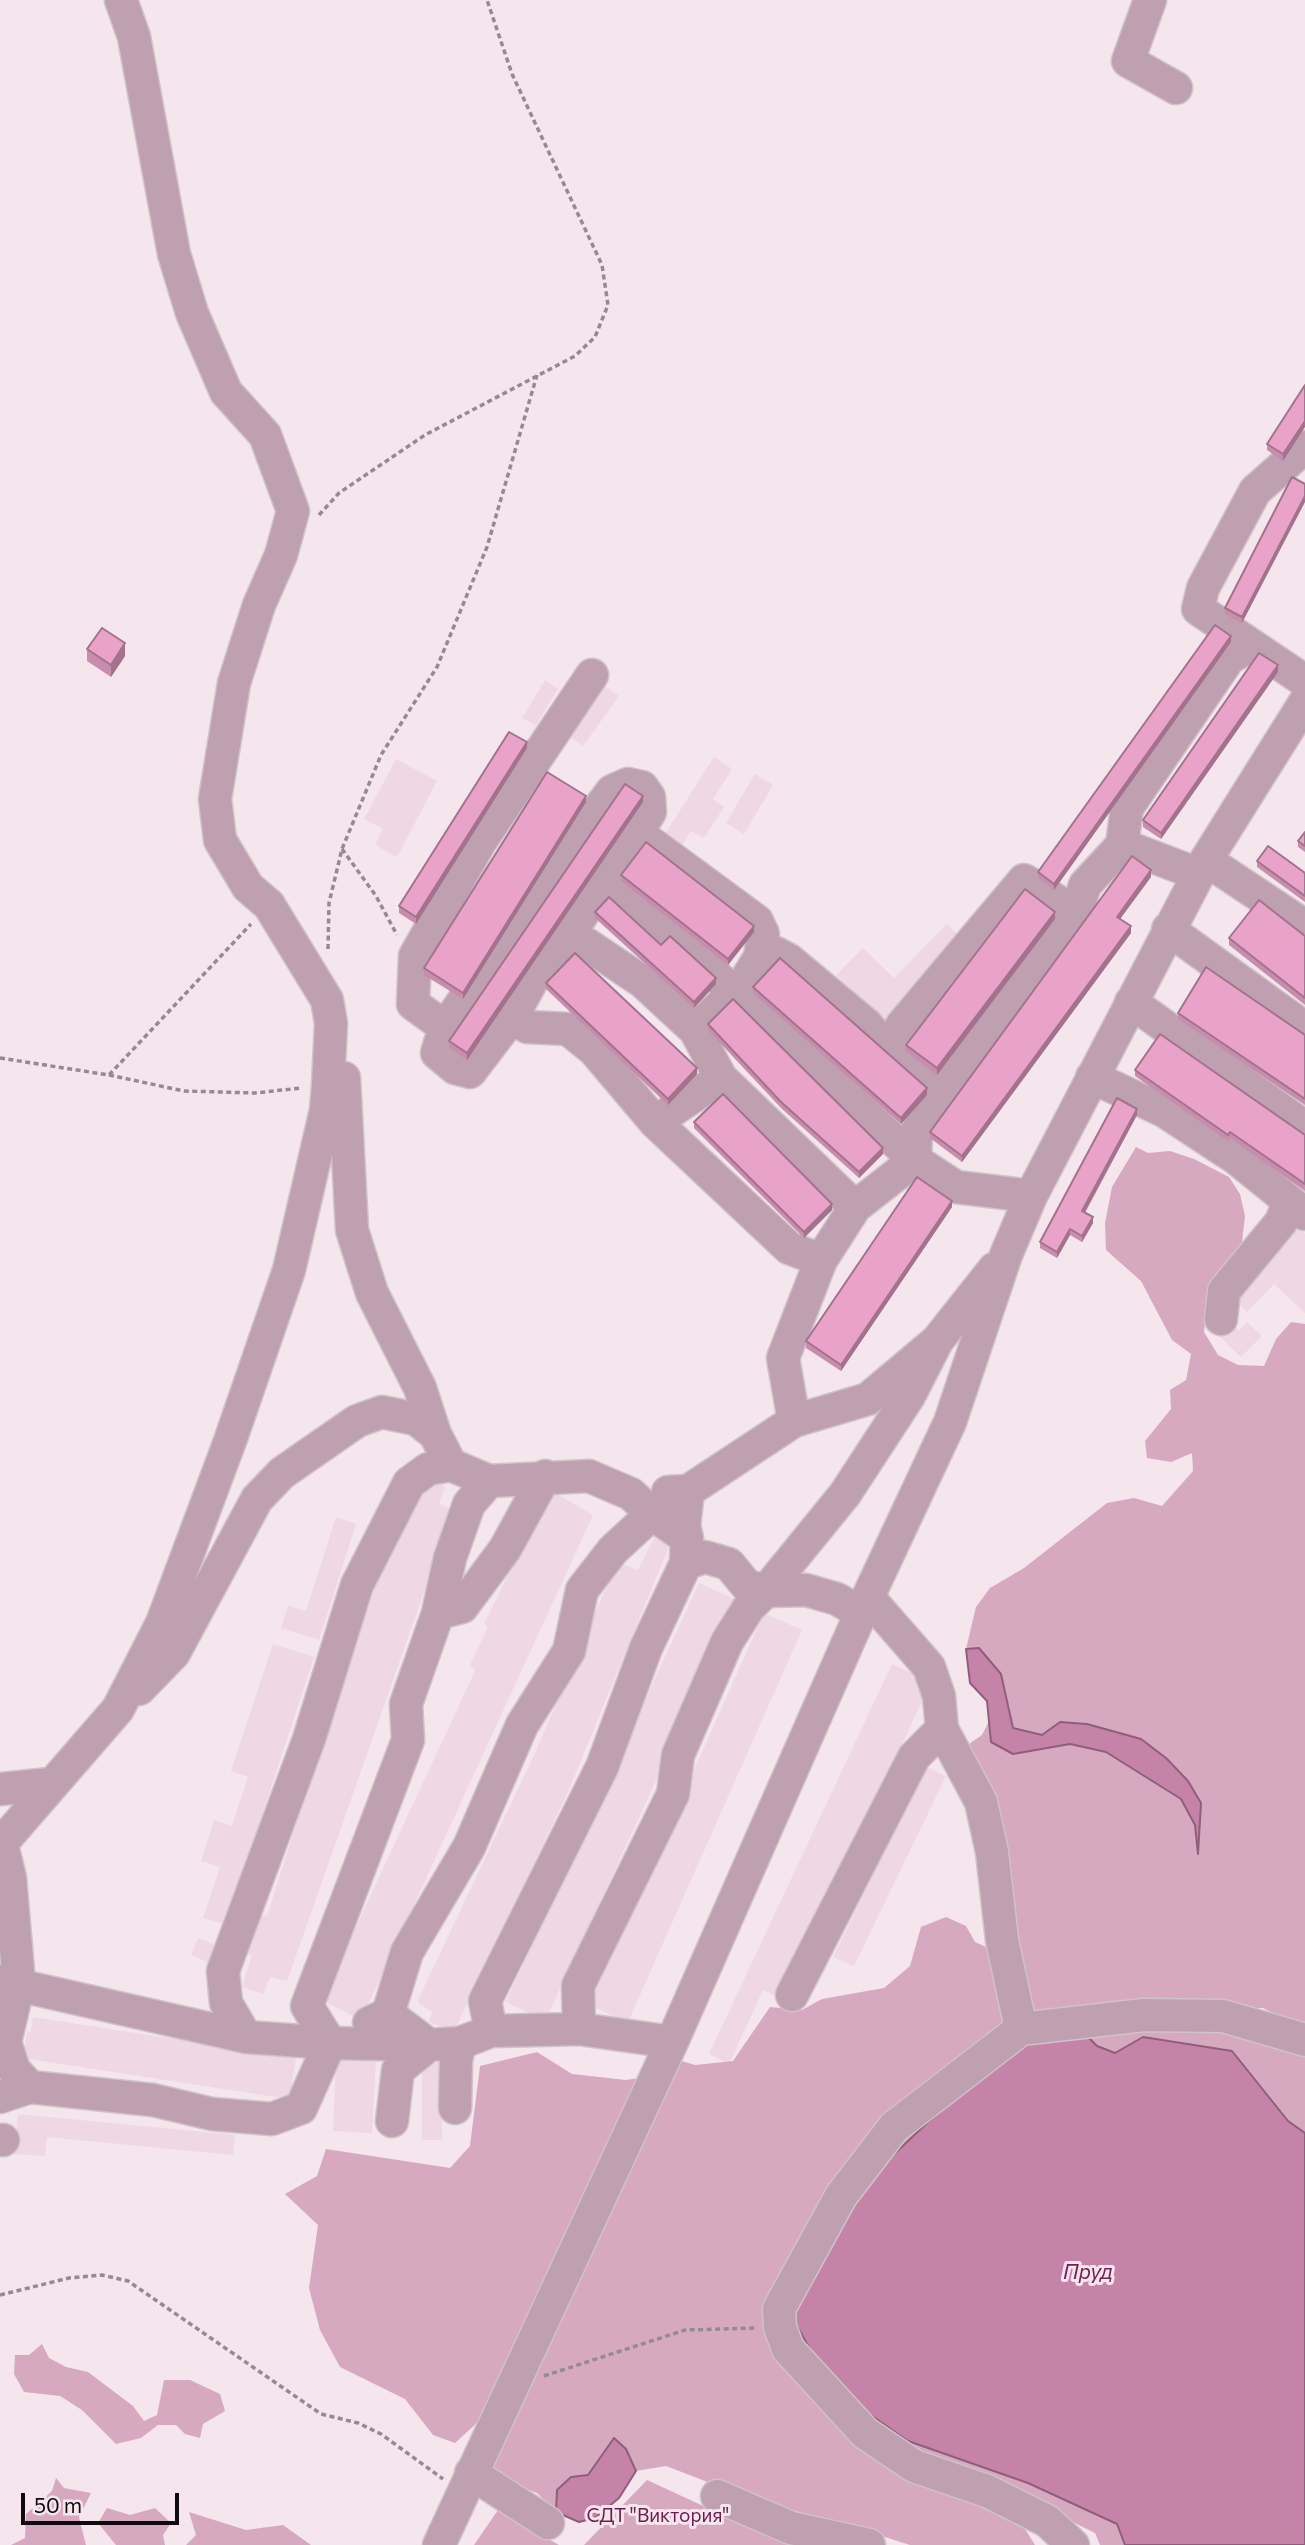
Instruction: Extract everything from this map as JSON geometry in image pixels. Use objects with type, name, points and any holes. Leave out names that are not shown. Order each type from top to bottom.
[{"type":"street","points":[[121,0],[134,37],[174,254],[192,313],[226,392],[265,435],[293,511],[281,555],[259,606],[234,683],[215,799],[220,840],[248,887],[270,905],[327,1000],[343,1066],[352,1230],[372,1293],[420,1388],[435,1434],[451,1465]]},
{"type":"street","points":[[1150,0],[1128,61],[1176,88]]},
{"type":"street","points":[[1305,447],[1255,491],[1203,588],[1198,609],[1305,681]]},
{"type":"street","points":[[794,1421],[783,1358],[821,1260],[855,1207],[915,1160],[916,1133],[938,1094],[1076,913],[1085,885],[1122,845],[1127,808],[1229,658],[1250,646]]},
{"type":"street","points":[[445,1027],[414,1004],[415,956],[480,842],[592,675]]},
{"type":"street","points":[[439,2545],[672,2042],[864,1605],[950,1422],[1006,1255],[1031,1196],[1202,867],[1305,702]]},
{"type":"street","points":[[628,783],[642,787],[649,796],[650,812],[604,882],[570,933],[535,975],[512,1017],[470,1072],[455,1068],[437,1053],[445,1027],[612,790],[628,783]]},
{"type":"street","points":[[636,832],[757,921],[763,934],[760,957],[735,992],[695,1030]]},
{"type":"street","points":[[1122,845],[1202,867],[1305,926]]},
{"type":"street","points":[[888,1049],[902,1025],[1024,880],[1076,913]]},
{"type":"street","points":[[604,882],[674,937],[915,1160],[956,1187],[1031,1196]]},
{"type":"street","points":[[1168,929],[1305,1028]]},
{"type":"street","points":[[570,933],[643,982],[695,1030],[721,1077],[855,1207]]},
{"type":"street","points":[[760,957],[776,953],[789,960],[867,1025],[888,1049],[938,1094]]},
{"type":"street","points":[[1131,1002],[1305,1127]]},
{"type":"street","points":[[512,1017],[527,1027],[568,1029],[594,1050],[655,1122],[789,1248],[821,1260]]},
{"type":"street","points":[[118,1709],[162,1623],[230,1441],[289,1270],[326,1110],[331,1023]]},
{"type":"street","points":[[655,1122],[721,1077]]},
{"type":"street","points":[[1092,1077],[1164,1111],[1237,1159],[1297,1208],[1280,1222],[1224,1291],[1221,1319]]},
{"type":"street","points":[[0,2096],[30,2087],[153,2100],[212,2114],[272,2119],[301,2108],[330,2043],[388,2014],[407,1952],[469,1847],[522,1725],[569,1651],[582,1590],[613,1550],[642,1504],[688,1491],[794,1421],[868,1399],[937,1341],[1006,1255]]},
{"type":"street","points":[[579,2029],[578,1986],[673,1794],[678,1755],[727,1642],[749,1607],[766,1591],[845,1494],[909,1396],[937,1341]]},
{"type":"street","points":[[30,2087],[14,2070],[5,2042],[9,1982],[10,1878],[0,1841],[118,1709],[174,1653],[257,1499],[282,1473],[357,1421],[382,1412],[416,1419],[435,1434]]},
{"type":"street","points":[[246,2037],[226,2003],[223,1971],[309,1738],[357,1585],[409,1483],[428,1469],[451,1465],[489,1481],[545,1476],[589,1476],[642,1504],[686,1551],[729,1564],[747,1586],[766,1591],[806,1590],[864,1605],[929,1667],[939,1696],[942,1729],[981,1802],[992,1852],[1002,1940],[1021,2029]]},
{"type":"street","points":[[438,1613],[462,1607],[505,1549],[545,1476]]},
{"type":"street","points":[[330,2043],[307,2006],[408,1740],[406,1703],[438,1613],[450,1558],[469,1504],[489,1481]]},
{"type":"street","points":[[491,2031],[485,2001],[603,1767],[646,1648],[686,1551],[684,1526],[688,1491]]},
{"type":"street","points":[[792,1995],[914,1757],[942,1729]]},
{"type":"street","points":[[0,1789],[50,1784]]},
{"type":"street","points":[[9,1982],[246,2037],[330,2043],[429,2045],[460,2043],[491,2031],[579,2029],[672,2042]]},
{"type":"street","points":[[388,2014],[429,2045]]},
{"type":"street","points":[[1073,2545],[1046,2521],[987,2491],[914,2466],[865,2434],[789,2349],[780,2327],[779,2309],[803,2260],[842,2196],[894,2127],[1021,2029],[1144,2015],[1223,2016],[1305,2040]]},
{"type":"street","points":[[455,2108],[456,2060],[460,2043]]},
{"type":"street","points":[[392,2121],[398,2070],[429,2045]]},
{"type":"street","points":[[466,2483],[548,2523]]},
{"type":"street","points":[[717,2496],[792,2528],[870,2545]]},
{"type":"path","points":[[314,520],[339,494],[425,435],[575,356],[595,337],[608,305],[602,265],[512,74],[487,0]]},
{"type":"path","points":[[328,958],[329,902],[342,849],[381,755],[437,667],[487,547],[537,375]]},
{"type":"path","points":[[342,849],[376,896],[393,929],[415,956]]},
{"type":"path","points":[[109,1075],[270,905]]},
{"type":"path","points":[[0,1058],[109,1075],[184,1091],[255,1093],[328,1086]]},
{"type":"path","points":[[0,2295],[69,2278],[102,2275],[128,2281],[321,2414],[358,2423],[466,2483]]},
{"type":"path","points":[[512,2386],[685,2330],[780,2327]]},
{"type":"shaded area","points":[[545,680],[558,689],[536,725],[522,718]]},
{"type":"shaded area","points":[[604,686],[619,696],[583,746],[568,736]]},
{"type":"shaded area","points":[[714,757],[732,769],[713,799],[724,807],[704,838],[691,831],[679,850],[662,839]]},
{"type":"shaded area","points":[[396,759],[437,781],[397,857],[375,845],[383,829],[364,819]]},
{"type":"shaded area","points":[[755,774],[773,785],[744,834],[726,823]]},
{"type":"shaded area","points":[[947,924],[963,940],[884,1020],[836,975],[863,948],[894,978]]},
{"type":"shaded area","points":[[1298,1227],[1305,1234],[1305,1313],[1274,1284],[1247,1312],[1231,1297]]},
{"type":"shaded area","points":[[1247,1322],[1262,1336],[1241,1357],[1219,1336],[1231,1324],[1239,1331]]},
{"type":"shaded area","points":[[424,1476],[445,1487],[439,1504],[453,1510],[287,1981],[270,1977],[263,1994],[242,1987],[252,1955],[248,1954],[261,1915],[267,1916],[337,1696],[375,1589]]},
{"type":"shaded area","points":[[550,1490],[593,1515],[361,2020],[322,2000],[475,1671],[470,1665],[488,1627],[484,1624]]},
{"type":"shaded area","points":[[336,1517],[356,1524],[319,1640],[281,1628],[288,1606],[306,1611]]},
{"type":"shaded area","points":[[654,1538],[670,1544],[568,1792],[454,2031],[429,2022],[432,2012],[417,2002],[535,1753],[617,1562],[638,1570]]},
{"type":"shaded area","points":[[699,1583],[739,1601],[545,2021],[506,2002]]},
{"type":"shaded area","points":[[764,1613],[802,1630],[628,2022],[589,2005]]},
{"type":"shaded area","points":[[273,1644],[314,1657],[226,1925],[203,1918],[220,1867],[201,1861],[214,1820],[232,1826],[248,1777],[231,1771]]},
{"type":"shaded area","points":[[892,1664],[922,1678],[917,1689],[926,1693],[782,1999],[763,1990],[729,2064],[709,2054]]},
{"type":"shaded area","points":[[926,1767],[946,1776],[854,1966],[833,1957]]},
{"type":"shaded area","points":[[198,1938],[218,1946],[210,1963],[191,1955]]},
{"type":"shaded area","points":[[33,2017],[296,2058],[289,2099],[23,2058],[27,2032],[31,2032]]},
{"type":"shaded area","points":[[336,2058],[376,2060],[372,2133],[333,2131]]},
{"type":"shaded area","points":[[422,2063],[442,2063],[442,2140],[422,2140]]},
{"type":"shaded area","points":[[18,2114],[235,2135],[233,2155],[47,2137],[45,2156],[14,2154]]},
{"type":"green space","points":[[1136,1147],[1148,1153],[1170,1151],[1194,1159],[1229,1177],[1240,1194],[1245,1216],[1242,1242],[1211,1291],[1206,1311],[1204,1332],[1218,1355],[1238,1365],[1264,1366],[1276,1339],[1291,1322],[1305,1324],[1305,2030],[1263,2008],[1030,2015],[990,1802],[969,1744],[982,1735],[989,1721],[991,1742],[1070,1744],[1106,1751],[1181,1799],[1195,1825],[1198,1851],[1201,1803],[1188,1780],[1166,1758],[1113,1732],[1087,1724],[1042,1735],[1013,1728],[1009,1705],[979,1648],[966,1649],[976,1607],[990,1588],[1024,1568],[1107,1503],[1134,1498],[1162,1506],[1193,1471],[1192,1453],[1171,1462],[1147,1458],[1145,1441],[1171,1409],[1170,1390],[1186,1380],[1191,1354],[1172,1340],[1141,1281],[1106,1250],[1105,1223],[1112,1187]]},
{"type":"green space","points":[[946,1917],[966,1926],[975,1942],[995,1951],[1039,2037],[828,2382],[824,2398],[1020,2521],[1035,2545],[910,2545],[828,2519],[762,2503],[666,2466],[636,2471],[626,2449],[614,2438],[588,2475],[571,2477],[556,2512],[537,2493],[490,2475],[490,2457],[675,2059],[695,2065],[733,2061],[770,2007],[802,2010],[822,1999],[884,1988],[910,1966],[921,1927]]},
{"type":"green space","points":[[1196,2026],[1305,2048],[1305,2133],[1288,2121],[1231,2051],[1143,2037],[1115,2053],[1097,2046],[1083,2033]]},
{"type":"green space","points":[[537,2052],[572,2074],[626,2080],[645,2077],[501,2383],[478,2422],[455,2443],[433,2435],[405,2399],[340,2367],[320,2330],[309,2288],[318,2225],[285,2194],[317,2176],[326,2149],[450,2168],[470,2146],[480,2066]]},
{"type":"green space","points":[[42,2344],[49,2358],[66,2367],[88,2372],[133,2406],[144,2421],[157,2415],[164,2380],[190,2380],[220,2394],[225,2411],[203,2424],[200,2438],[185,2434],[176,2425],[158,2425],[141,2438],[116,2444],[82,2410],[60,2396],[24,2392],[14,2374],[15,2355],[29,2355]]},
{"type":"green space","points":[[849,2400],[1117,2524],[1125,2545],[1100,2545],[1095,2533],[1010,2491],[922,2458]]},
{"type":"green space","points":[[56,2478],[64,2488],[91,2493],[79,2517],[86,2545],[11,2545],[25,2538],[26,2514],[52,2491]]},
{"type":"green space","name":"СДТ \"Виктория\"","points":[[647,2480],[753,2529],[808,2545],[584,2545]]},
{"type":"green space","points":[[107,2508],[130,2515],[155,2508],[171,2523],[163,2535],[165,2545],[116,2545],[98,2523]]},
{"type":"green space","name":"СДТ \"Виктория\"","points":[[498,2510],[559,2545],[474,2545]]},
{"type":"green space","points":[[189,2512],[246,2530],[283,2525],[311,2545],[186,2545],[196,2535]]},
{"type":"water","points":[[979,1648],[1001,1674],[1013,1728],[1042,1735],[1060,1722],[1087,1724],[1141,1739],[1166,1758],[1188,1781],[1201,1803],[1198,1854],[1195,1825],[1181,1799],[1106,1752],[1070,1744],[1013,1754],[991,1742],[987,1701],[970,1683],[966,1649]]},
{"type":"water","name":"Пруд","points":[[1083,2032],[1097,2046],[1115,2053],[1143,2037],[1232,2051],[1288,2121],[1305,2133],[1305,2545],[1125,2545],[1117,2524],[1028,2483],[908,2441],[828,2382],[796,2324],[792,2301],[852,2194],[927,2123],[986,2073],[1039,2037]]},
{"type":"water","points":[[614,2438],[626,2449],[636,2471],[619,2498],[595,2518],[579,2522],[556,2512],[557,2490],[571,2477],[588,2475]]},
{"type":"building","points":[[1305,385],[1305,421],[1283,454],[1267,444]]},
{"type":"building","points":[[1292,477],[1305,484],[1305,496],[1242,617],[1225,608]]},
{"type":"building","points":[[1215,625],[1231,636],[1054,884],[1038,872]]},
{"type":"building","points":[[102,628],[125,643],[111,665],[87,649]]},
{"type":"building","points":[[1259,653],[1278,665],[1161,833],[1143,820]]},
{"type":"building","points":[[509,732],[527,742],[416,917],[399,906]]},
{"type":"building","points":[[547,772],[586,796],[463,993],[424,968]]},
{"type":"building","points":[[625,784],[643,796],[467,1053],[449,1041]]},
{"type":"building","points":[[1305,832],[1305,846],[1298,841]]},
{"type":"building","points":[[646,842],[754,926],[728,959],[621,875]]},
{"type":"building","points":[[1268,846],[1305,873],[1305,896],[1257,861]]},
{"type":"building","points":[[1132,856],[1151,870],[1117,917],[1131,926],[962,1156],[930,1132]]},
{"type":"building","points":[[1025,889],[1055,912],[937,1068],[906,1045]]},
{"type":"building","points":[[609,897],[661,945],[670,936],[716,978],[694,1002],[595,912]]},
{"type":"building","points":[[1259,900],[1305,936],[1305,998],[1229,938]]},
{"type":"building","points":[[575,953],[697,1068],[668,1099],[546,983]]},
{"type":"building","points":[[780,958],[927,1088],[901,1118],[753,987]]},
{"type":"building","points":[[1206,967],[1305,1035],[1305,1099],[1178,1013]]},
{"type":"building","points":[[733,999],[883,1148],[859,1172],[781,1102],[708,1024]]},
{"type":"building","points":[[1160,1034],[1305,1135],[1305,1184],[1230,1132],[1228,1135],[1135,1070]]},
{"type":"building","points":[[723,1094],[832,1204],[804,1232],[694,1122]]},
{"type":"building","points":[[1117,1098],[1137,1109],[1082,1211],[1093,1217],[1082,1236],[1070,1229],[1057,1252],[1040,1242]]},
{"type":"building","points":[[917,1177],[952,1201],[841,1365],[806,1341]]}]
